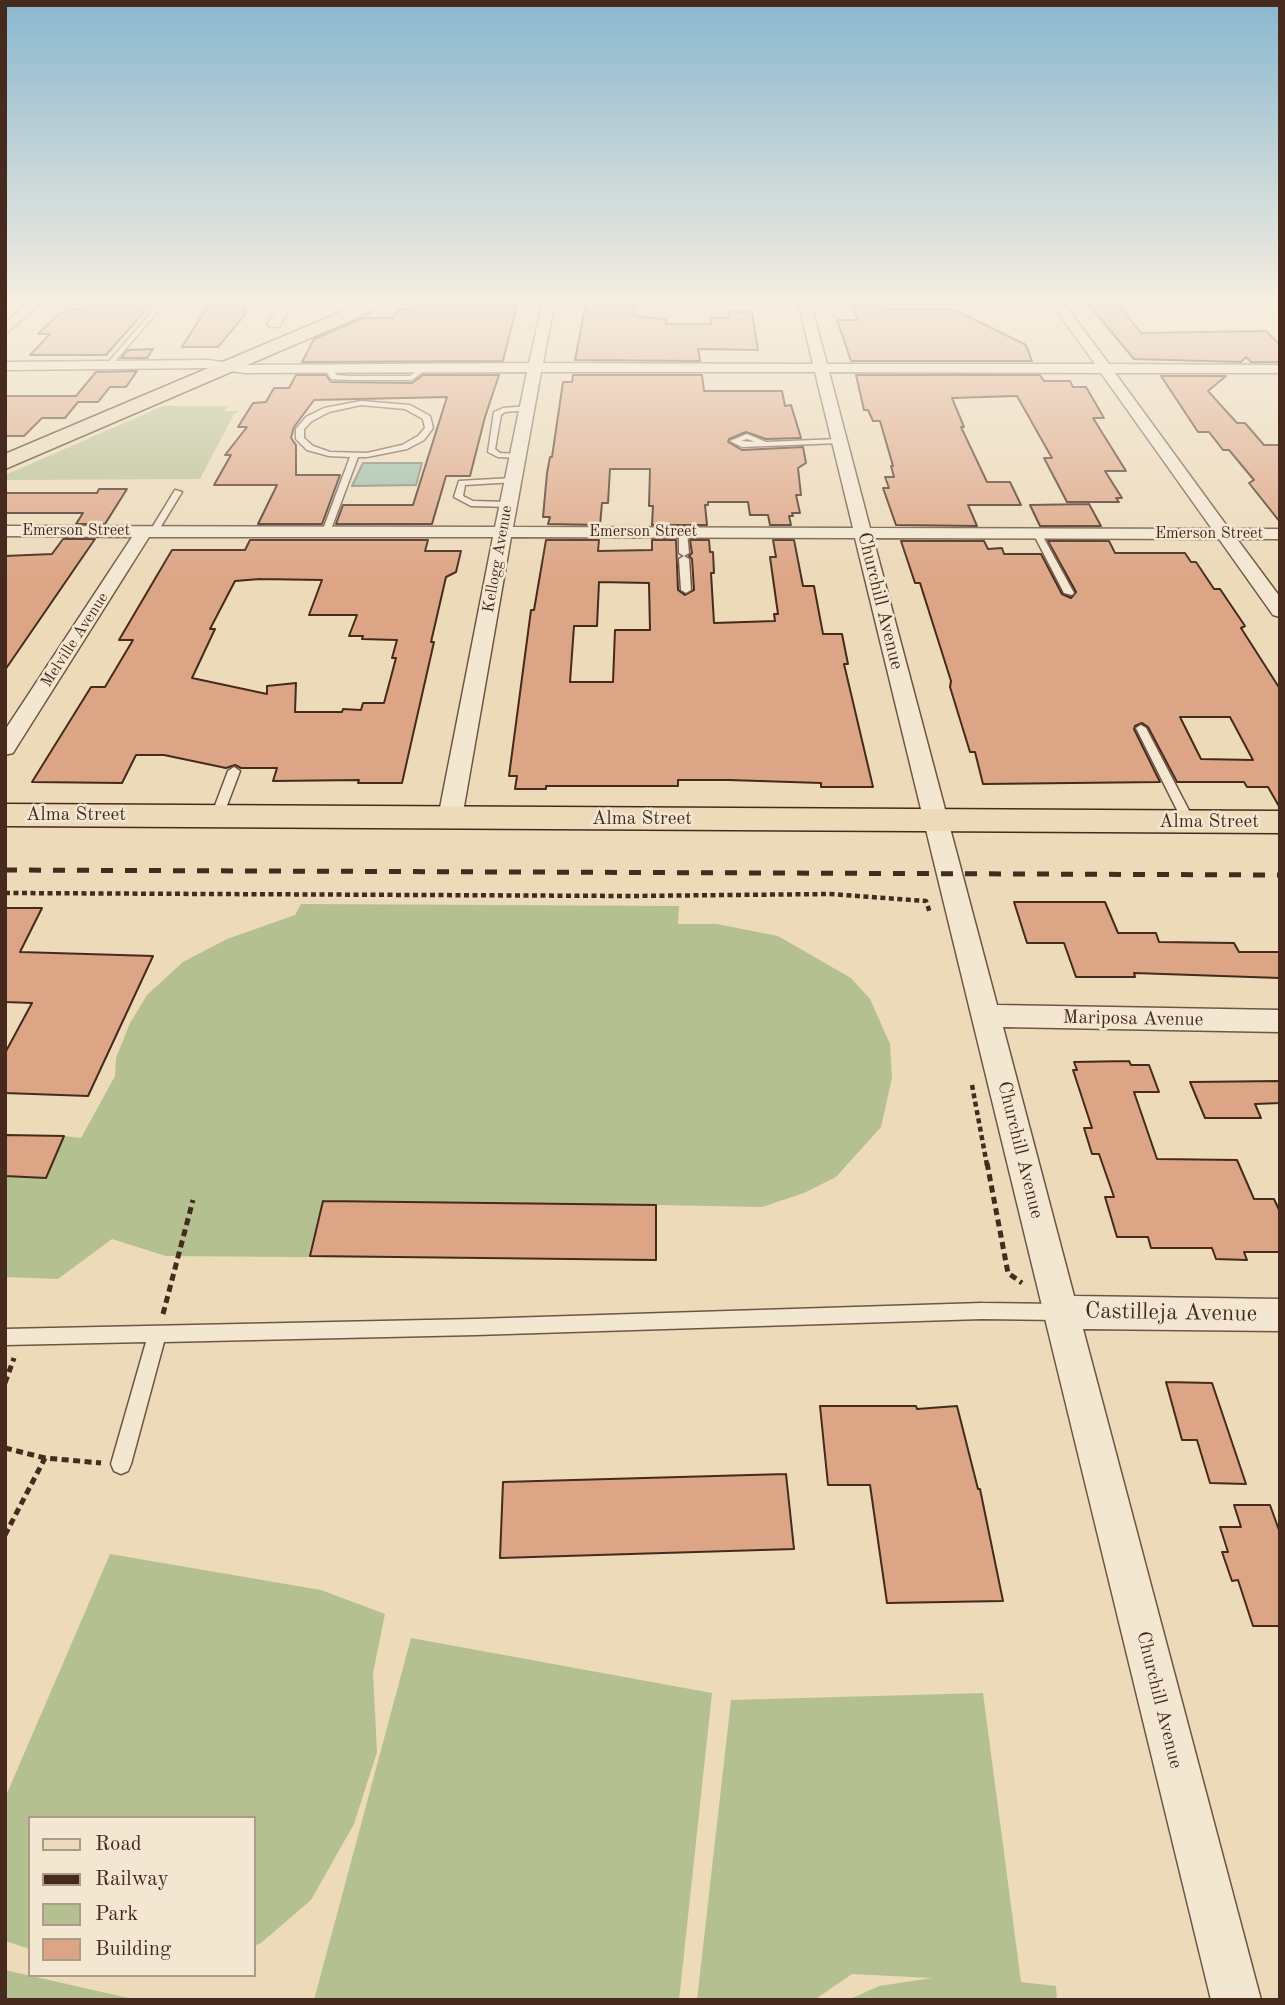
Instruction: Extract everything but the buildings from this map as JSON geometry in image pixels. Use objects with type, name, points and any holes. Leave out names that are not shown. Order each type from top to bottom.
[{"type":"main road","points":[[5,462],[163,395]]},
{"type":"main road","name":"Alma Street","points":[[5,815],[1280,822]]},
{"type":"street","name":"Kellogg Avenue","points":[[450,818],[530,395]]},
{"type":"street","name":"Churchill Avenue","points":[[828,395],[1236,2000]]},
{"type":"street","points":[[1124,395],[1280,611]]},
{"type":"street","name":"Emerson Street","points":[[5,531],[1280,534]]},
{"type":"street","name":"Melville Avenue","points":[[5,748],[149,531]]},
{"type":"street","name":"Mariposa Avenue","points":[[985,1016],[1280,1021]]},
{"type":"street","name":"Castilleja Avenue","points":[[1062,1312],[1280,1315]]},
{"type":"lane","points":[[361,403],[407,407],[422,414],[429,423],[426,433],[404,447],[380,454],[354,456],[329,454],[310,448],[300,439],[300,429],[317,414],[361,403]]},
{"type":"lane","points":[[517,456],[498,455],[491,450],[497,414],[503,410],[527,408]]},
{"type":"lane","points":[[762,442],[839,441]]},
{"type":"lane","points":[[326,532],[354,456]]},
{"type":"lane","points":[[508,505],[471,503],[458,497],[462,483],[512,480]]},
{"type":"lane","points":[[149,531],[178,492]]},
{"type":"lane","points":[[683,532],[685,590]]},
{"type":"lane","points":[[1037,533],[1069,593]]},
{"type":"lane","points":[[1141,727],[1189,822]]},
{"type":"lane","points":[[217,816],[234,771]]},
{"type":"lane","points":[[5,1337],[982,1311],[1062,1312]]},
{"type":"lane","points":[[121,1464],[157,1335]]},
{"type":"path","points":[[5,893],[630,896],[830,894],[926,901],[934,924]]},
{"type":"path","points":[[972,1084],[1009,1273],[1062,1312]]},
{"type":"path","points":[[157,1335],[193,1200]]},
{"type":"path","points":[[5,1448],[45,1458],[121,1464]]},
{"type":"path","points":[[5,1535],[45,1458]]},
{"type":"green space","points":[[163,406],[228,406],[224,411],[240,411],[234,414],[200,479],[5,480],[5,475]]},
{"type":"green space","points":[[301,904],[679,906],[678,924],[717,924],[778,936],[851,978],[870,999],[890,1044],[892,1078],[881,1127],[836,1177],[804,1193],[762,1207],[657,1205],[656,1260],[166,1256],[112,1239],[58,1279],[5,1277],[5,1176],[64,1136],[81,1138],[115,1076],[116,1058],[130,1023],[147,995],[183,962],[227,939],[295,915]]},
{"type":"green space","points":[[110,1554],[321,1590],[385,1614],[373,1673],[377,1752],[354,1824],[311,1900],[261,1943],[256,1945],[256,1816],[28,1816],[28,1948],[5,1941],[5,1798]]},
{"type":"green space","points":[[411,1638],[712,1693],[679,2000],[314,2000]]},
{"type":"green space","points":[[983,1693],[1021,1982],[1056,1986],[1057,2000],[848,2000],[879,1986],[932,1978],[852,1974],[814,2000],[697,2000],[731,1700]]},
{"type":"green space","points":[[5,1970],[137,2000],[5,2000]]},
{"type":"shaded area","points":[[363,463],[422,463],[416,485],[352,486]]},
{"type":"railway","points":[[5,870],[1280,875]]}]
